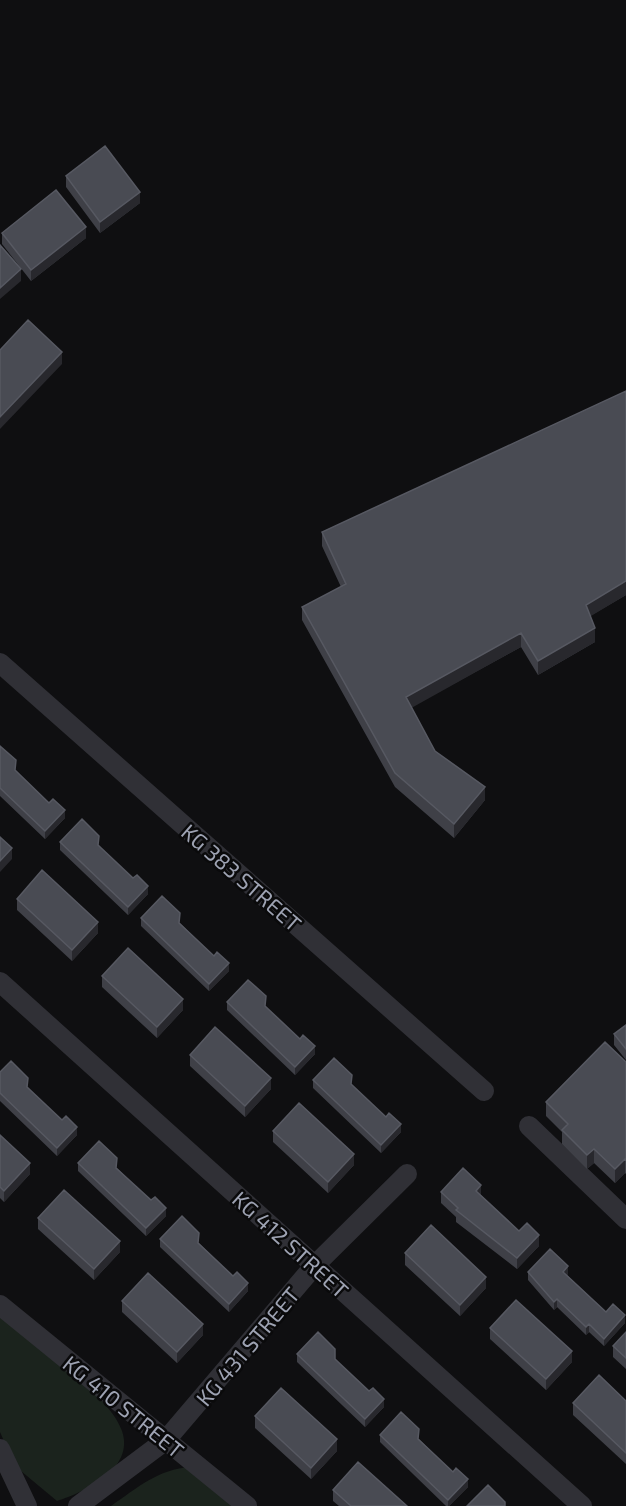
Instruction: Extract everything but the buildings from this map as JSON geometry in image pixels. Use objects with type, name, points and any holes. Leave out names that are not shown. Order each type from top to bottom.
[{"type":"street","name":"KG 383 STREET","points":[[0,663],[484,1091]]},
{"type":"street","name":"KG 412 STREET","points":[[0,982],[582,1506]]},
{"type":"street","points":[[529,1126],[626,1219]]},
{"type":"street","name":"KG 431 STREET","points":[[78,1506],[166,1440],[315,1266],[406,1174]]},
{"type":"street","name":"KG 410 STREET","points":[[0,1305],[247,1506]]},
{"type":"street","points":[[0,1449],[27,1506]]},
{"type":"shaded area","points":[[0,1311],[86,1385],[115,1417],[122,1431],[124,1445],[115,1467],[93,1485],[57,1501],[15,1466],[0,1432]]},
{"type":"shaded area","points":[[191,1467],[237,1506],[111,1506],[158,1475]]}]
